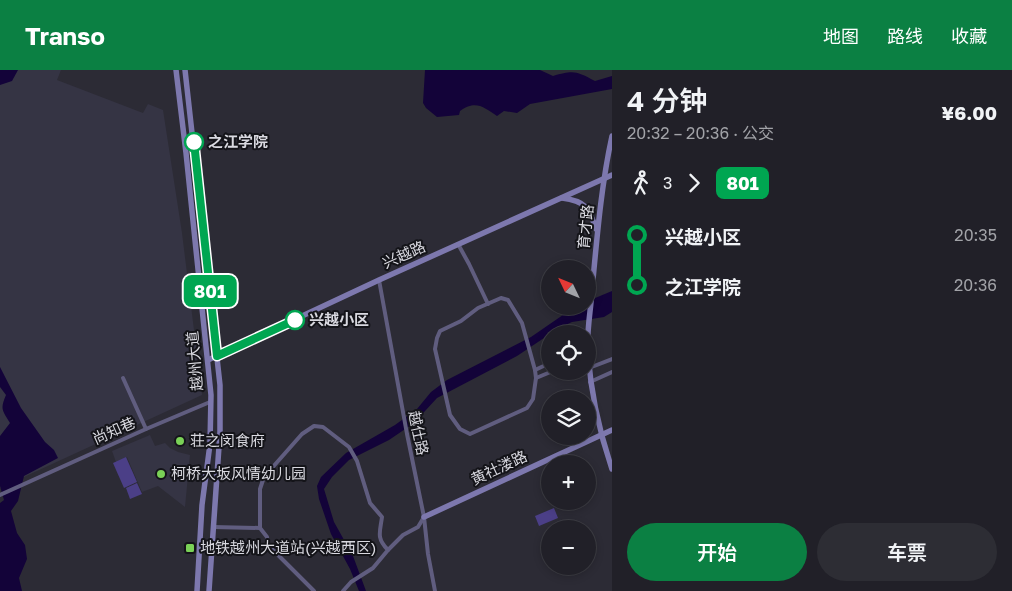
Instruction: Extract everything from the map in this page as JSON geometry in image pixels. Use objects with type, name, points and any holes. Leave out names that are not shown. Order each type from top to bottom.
[{"type":"street","name":"越州大道","points":[[176,70],[208,360],[210,402],[210,444],[202,505],[198,591]]},
{"type":"street","name":"越州大道","points":[[186,70],[220,385],[220,432],[209,591]]},
{"type":"street","name":"育才路","points":[[590,325],[597,232],[612,136]]},
{"type":"street","name":"兴越路","points":[[208,360],[379,280],[612,175]]},
{"type":"street","points":[[560,198],[574,199],[584,204],[592,215],[597,232]]},
{"type":"street","points":[[458,244],[488,304]]},
{"type":"street","name":"越仕路","points":[[379,280],[406,434],[424,517],[435,591]]},
{"type":"street","points":[[501,298],[508,300],[522,323],[536,370],[536,378],[533,399],[527,408],[470,434],[460,430],[450,416],[435,349],[436,338],[440,331],[462,321],[478,308],[488,304],[501,298]]},
{"type":"street","points":[[596,365],[612,359]]},
{"type":"street","points":[[536,370],[541,368]]},
{"type":"street","points":[[590,382],[612,372]]},
{"type":"street","points":[[536,378],[541,376]]},
{"type":"street","points":[[123,378],[146,429]]},
{"type":"street","name":"育才路","points":[[590,382],[600,435],[612,468]]},
{"type":"street","name":"尚知巷","points":[[0,495],[210,402]]},
{"type":"street","points":[[260,528],[260,489],[264,477],[302,434],[314,426],[324,427],[349,447],[357,461],[370,502],[382,517],[378,535],[388,550]]},
{"type":"street","name":"黄社溇路","points":[[424,517],[612,430]]},
{"type":"street","points":[[343,591],[351,582],[373,568],[403,535],[418,527],[424,517]]},
{"type":"street","points":[[213,527],[260,528],[268,536],[268,545],[314,591]]},
{"type":"shaded area","points":[[0,70],[61,70],[57,80],[143,113],[148,104],[163,110],[182,233],[202,395],[0,488]]},
{"type":"shaded area","points":[[0,70],[18,70],[12,81],[0,85]]},
{"type":"shaded area","points":[[425,70],[540,70],[553,76],[575,72],[595,81],[612,76],[612,89],[530,104],[517,113],[504,111],[497,116],[475,105],[460,111],[459,115],[437,117],[423,103]]},
{"type":"shaded area","points":[[612,291],[612,312],[604,317],[572,322],[566,325],[548,325],[563,315],[596,315],[596,298]]},
{"type":"shaded area","points":[[541,330],[541,340],[517,356],[437,398],[414,423],[389,440],[349,460],[332,477],[324,489],[334,522],[353,556],[366,591],[359,591],[350,569],[331,534],[319,499],[317,486],[321,477],[346,453],[395,425],[417,409],[431,392],[447,380]]},
{"type":"shaded area","points":[[0,367],[21,408],[45,442],[54,450],[58,458],[24,476],[18,501],[11,511],[17,533],[25,545],[27,559],[19,578],[22,591],[0,591],[0,503],[4,500],[0,486],[0,436],[10,423],[3,409],[6,395],[0,387]]},
{"type":"shaded area","name":"柯桥大坂风情幼儿园","points":[[150,435],[155,446],[165,443],[178,452],[190,455],[185,507],[158,486],[142,492],[127,457],[116,462],[112,451]]},
{"type":"shaded area","points":[[126,457],[137,482],[124,488],[113,463]]},
{"type":"shaded area","points":[[137,483],[142,494],[130,499],[126,488]]},
{"type":"shaded area","points":[[549,510],[555,510],[558,518],[541,520],[541,525],[539,526],[535,516]]},
{"type":"bus line","name":"801","points":[[194,142],[217,356],[295,320]]},
{"type":"place","name":"之江学院","points":[[194,142]]},
{"type":"place","name":"兴越小区","points":[[295,320]]},
{"type":"place","name":"荘之闵食府","points":[[180,441]]},
{"type":"place","name":"柯桥大坂风情幼儿园","points":[[161,474]]},
{"type":"place","name":"地铁越州大道站(兴越西区)","points":[[190,548]]}]
